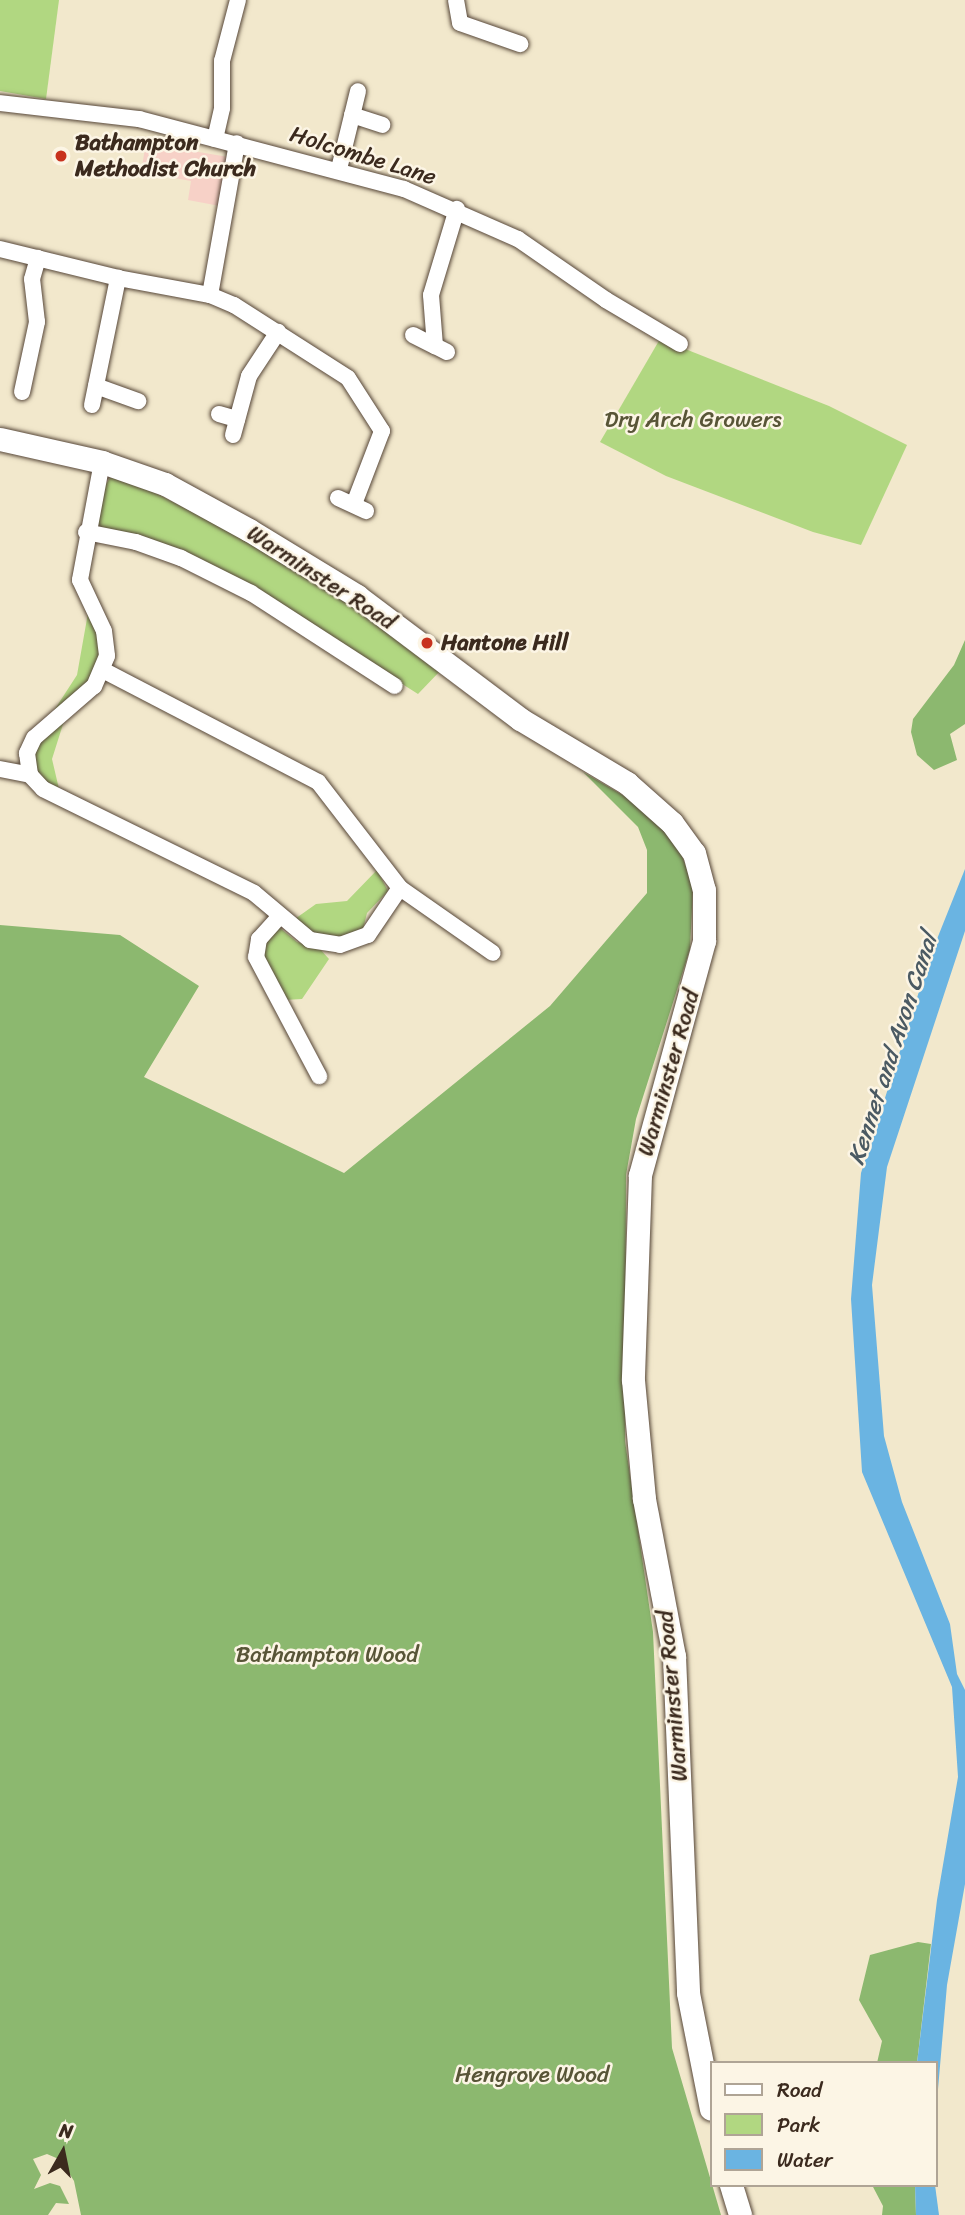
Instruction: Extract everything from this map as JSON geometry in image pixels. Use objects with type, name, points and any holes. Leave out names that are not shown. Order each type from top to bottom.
[{"type":"highway","name":"Warminster Road","points":[[0,439],[102,462],[165,484],[357,596],[520,719],[650,800],[694,853],[704,890],[704,942],[640,1175],[633,1380],[644,1499],[674,1656],[688,1993],[710,2104]]},
{"type":"highway","points":[[732,2187],[740,2215]]},
{"type":"street","points":[[215,139],[222,108],[221,69],[238,0]]},
{"type":"street","points":[[456,0],[460,23],[520,44]]},
{"type":"street","points":[[339,169],[358,92]]},
{"type":"street","name":"Holcombe Lane","points":[[0,103],[122,116],[339,169],[457,209],[527,244],[606,300],[680,344]]},
{"type":"street","points":[[352,115],[382,125]]},
{"type":"street","points":[[210,295],[237,143]]},
{"type":"street","points":[[412,335],[441,349],[431,295],[457,209]]},
{"type":"street","points":[[0,249],[118,278],[210,295],[278,332],[348,378],[382,431],[360,508],[338,498]]},
{"type":"street","points":[[22,392],[25,353],[37,322],[32,279],[38,258]]},
{"type":"street","points":[[92,405],[118,278]]},
{"type":"street","points":[[233,435],[249,376],[278,332]]},
{"type":"street","points":[[96,386],[138,401]]},
{"type":"street","points":[[219,414],[237,419]]},
{"type":"street","points":[[102,462],[86,532],[80,580],[107,643],[103,670],[94,687],[34,738],[27,753],[30,775],[43,789],[254,893],[279,917],[310,940],[331,946],[356,942],[368,935],[400,888]]},
{"type":"street","points":[[86,532],[136,542],[181,558],[251,593],[395,686]]},
{"type":"street","points":[[103,670],[318,782],[400,888],[493,953]]},
{"type":"street","points":[[0,769],[30,775]]},
{"type":"street","points":[[279,917],[259,939],[256,957],[318,1076]]},
{"type":"shaded area","points":[[146,143],[228,157],[220,206],[188,200],[191,181],[141,172]]},
{"type":"green space","points":[[0,0],[59,0],[46,99],[0,91]]},
{"type":"green space","name":"Dry Arch Growers","points":[[660,339],[829,406],[907,445],[861,545],[813,532],[666,476],[600,442]]},
{"type":"green space","points":[[124,477],[269,551],[370,613],[441,670],[418,694],[251,588],[103,530],[97,524],[104,487],[110,478]]},
{"type":"green space","points":[[88,613],[99,634],[101,658],[95,678],[53,712],[77,675]]},
{"type":"green space","points":[[965,640],[965,724],[950,734],[957,760],[934,770],[917,755],[911,732],[913,719],[954,665]]},
{"type":"green space","points":[[64,721],[52,759],[59,789],[52,791],[36,773],[33,761],[40,739]]},
{"type":"green space","name":"Bathampton Wood","points":[[583,772],[638,804],[677,842],[693,886],[690,949],[636,1119],[626,1175],[625,1441],[653,1632],[672,2048],[710,2178],[710,2187],[713,2187],[721,2215],[81,2215],[74,2181],[61,2160],[47,2154],[33,2159],[41,2175],[34,2189],[50,2183],[60,2186],[69,2204],[56,2203],[48,2215],[0,2215],[0,925],[120,935],[199,986],[144,1077],[344,1173],[550,1006],[647,893],[647,850],[638,827]]},
{"type":"green space","points":[[377,870],[388,891],[367,913],[363,929],[342,939],[316,937],[292,921],[316,904],[347,901]]},
{"type":"green space","points":[[280,928],[297,942],[320,949],[329,959],[302,999],[284,1000],[263,963],[263,941]]},
{"type":"green space","points":[[918,1942],[931,1944],[917,2061],[877,2061],[882,2041],[859,2000],[870,1955]]},
{"type":"green space","points":[[873,2187],[915,2187],[916,2215],[882,2215],[883,2206]]},
{"type":"water","points":[[965,869],[965,931],[887,1167],[872,1285],[884,1436],[902,1502],[950,1624],[957,1674],[965,1690],[965,1884],[947,1985],[937,2101],[937,2061],[917,2061],[937,1900],[958,1777],[952,1687],[862,1472],[851,1299],[861,1173],[931,954]]},
{"type":"water","points":[[915,2187],[935,2187],[939,2215],[916,2215]]},
{"type":"place","name":"Bathampton Methodist Church","points":[[61,156]]},
{"type":"place","name":"Hantone Hill","points":[[427,643]]},
{"type":"water label","name":"Kennet and Avon Canal","points":[[893,1049]]},
{"type":"park label","name":"Hengrove Wood","points":[[532,2075]]}]
